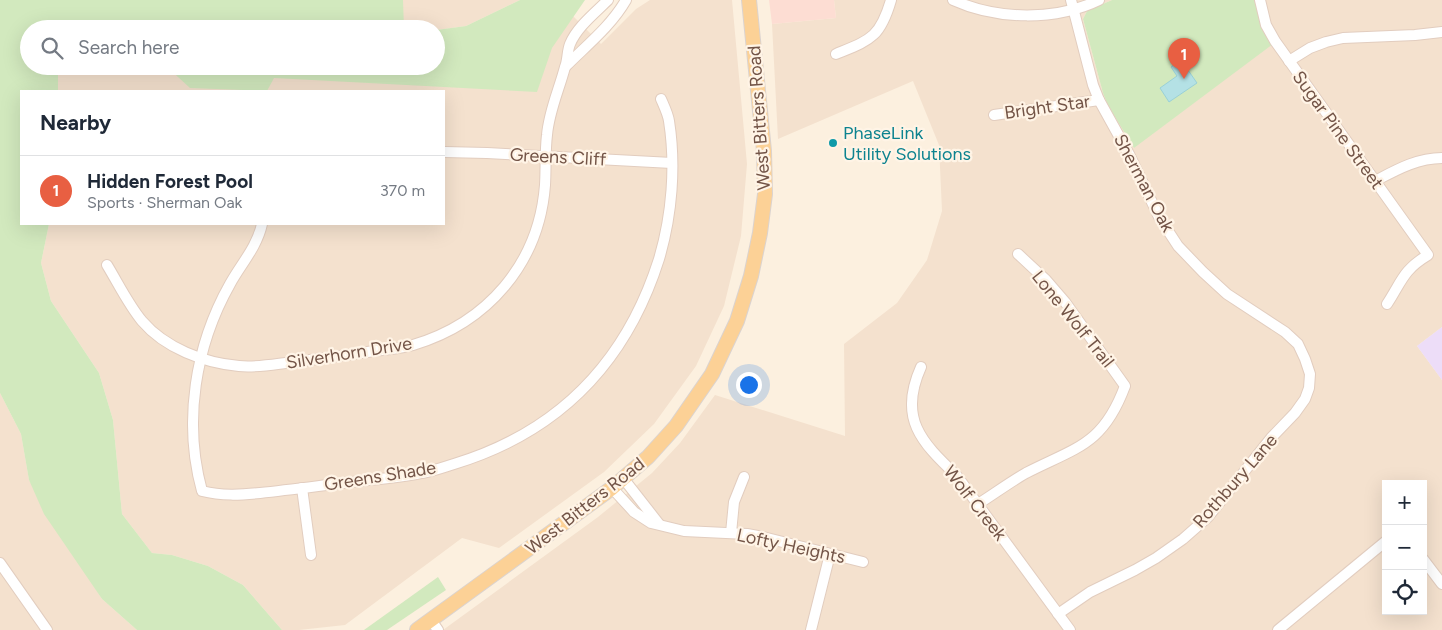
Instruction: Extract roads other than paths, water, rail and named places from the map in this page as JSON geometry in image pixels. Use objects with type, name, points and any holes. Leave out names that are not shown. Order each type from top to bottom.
[{"type":"main road","name":"West Bitters Road","points":[[417,630],[434,625],[612,488],[648,457],[676,426],[696,398],[725,349],[737,321],[751,276],[760,233],[765,194],[764,151],[749,0]]},
{"type":"street","name":"Silverhorn Drive","points":[[107,265],[133,307],[151,330],[174,347],[201,358],[240,366],[265,366],[308,361],[411,346],[441,335],[460,325],[496,297],[520,267],[537,226],[543,204],[545,156],[550,112],[566,66],[570,44],[587,21],[608,0]]},
{"type":"street","name":"Silverhorn Drive","points":[[566,66],[600,32],[620,10],[626,0]]},
{"type":"street","points":[[836,54],[873,37],[884,22],[891,0]]},
{"type":"street","points":[[954,0],[1002,14],[1044,14],[1073,5],[1099,0]]},
{"type":"street","name":"Sugar Pine Street","points":[[1260,0],[1266,26],[1289,61],[1428,255],[1408,270],[1399,282],[1388,304]]},
{"type":"street","name":"Sherman Oak","points":[[1073,5],[1087,65],[1099,100],[1130,156],[1141,183],[1159,217],[1178,246],[1227,294],[1284,332],[1298,344],[1310,374]]},
{"type":"street","points":[[587,21],[600,32]]},
{"type":"street","points":[[1289,61],[1310,48],[1343,38],[1442,32]]},
{"type":"street","name":"Greens Shade","points":[[201,358],[193,405],[192,429],[197,473],[202,491],[237,496],[422,473],[474,458],[505,445],[547,420],[581,392],[614,353],[646,297],[663,246],[668,223],[672,163],[669,119],[661,100]]},
{"type":"street","name":"Bright Star","points":[[994,115],[1099,100]]},
{"type":"street","name":"Greens Cliff","points":[[445,152],[672,163]]},
{"type":"street","points":[[1375,181],[1411,163],[1425,159],[1442,158]]},
{"type":"street","points":[[201,358],[216,314],[230,284],[254,246],[262,225]]},
{"type":"street","name":"Lone Wolf Trail","points":[[978,504],[1025,474],[1085,444],[1109,419],[1118,404],[1125,386],[1065,302],[1046,280],[1018,254]]},
{"type":"street","name":"Wolf Creek","points":[[921,367],[912,393],[912,410],[916,428],[937,457],[957,476],[1070,630]]},
{"type":"street","name":"Rothbury Lane","points":[[1058,614],[1090,592],[1156,558],[1183,539],[1208,517],[1305,399],[1309,388],[1310,374]]},
{"type":"street","points":[[731,533],[734,502],[744,477]]},
{"type":"street","name":"Lofty Heights","points":[[623,478],[644,513],[659,524],[684,531],[731,533],[763,537],[864,562]]},
{"type":"street","points":[[302,488],[311,555]]},
{"type":"street","name":"Lofty Heights","points":[[612,488],[634,512],[644,513]]},
{"type":"street","points":[[1278,630],[1382,544]]},
{"type":"street","points":[[811,630],[830,554]]},
{"type":"street","points":[[0,564],[47,630]]},
{"type":"street","points":[[1427,564],[1442,584]]},
{"type":"water","points":[[1181,60],[1197,83],[1169,102],[1160,88],[1177,76],[1171,67]]},
{"type":"place","name":"Hidden Forest Pool","points":[[1184,79]]},
{"type":"place","name":"PhaseLink Utility Solutions","points":[[833,143]]}]
